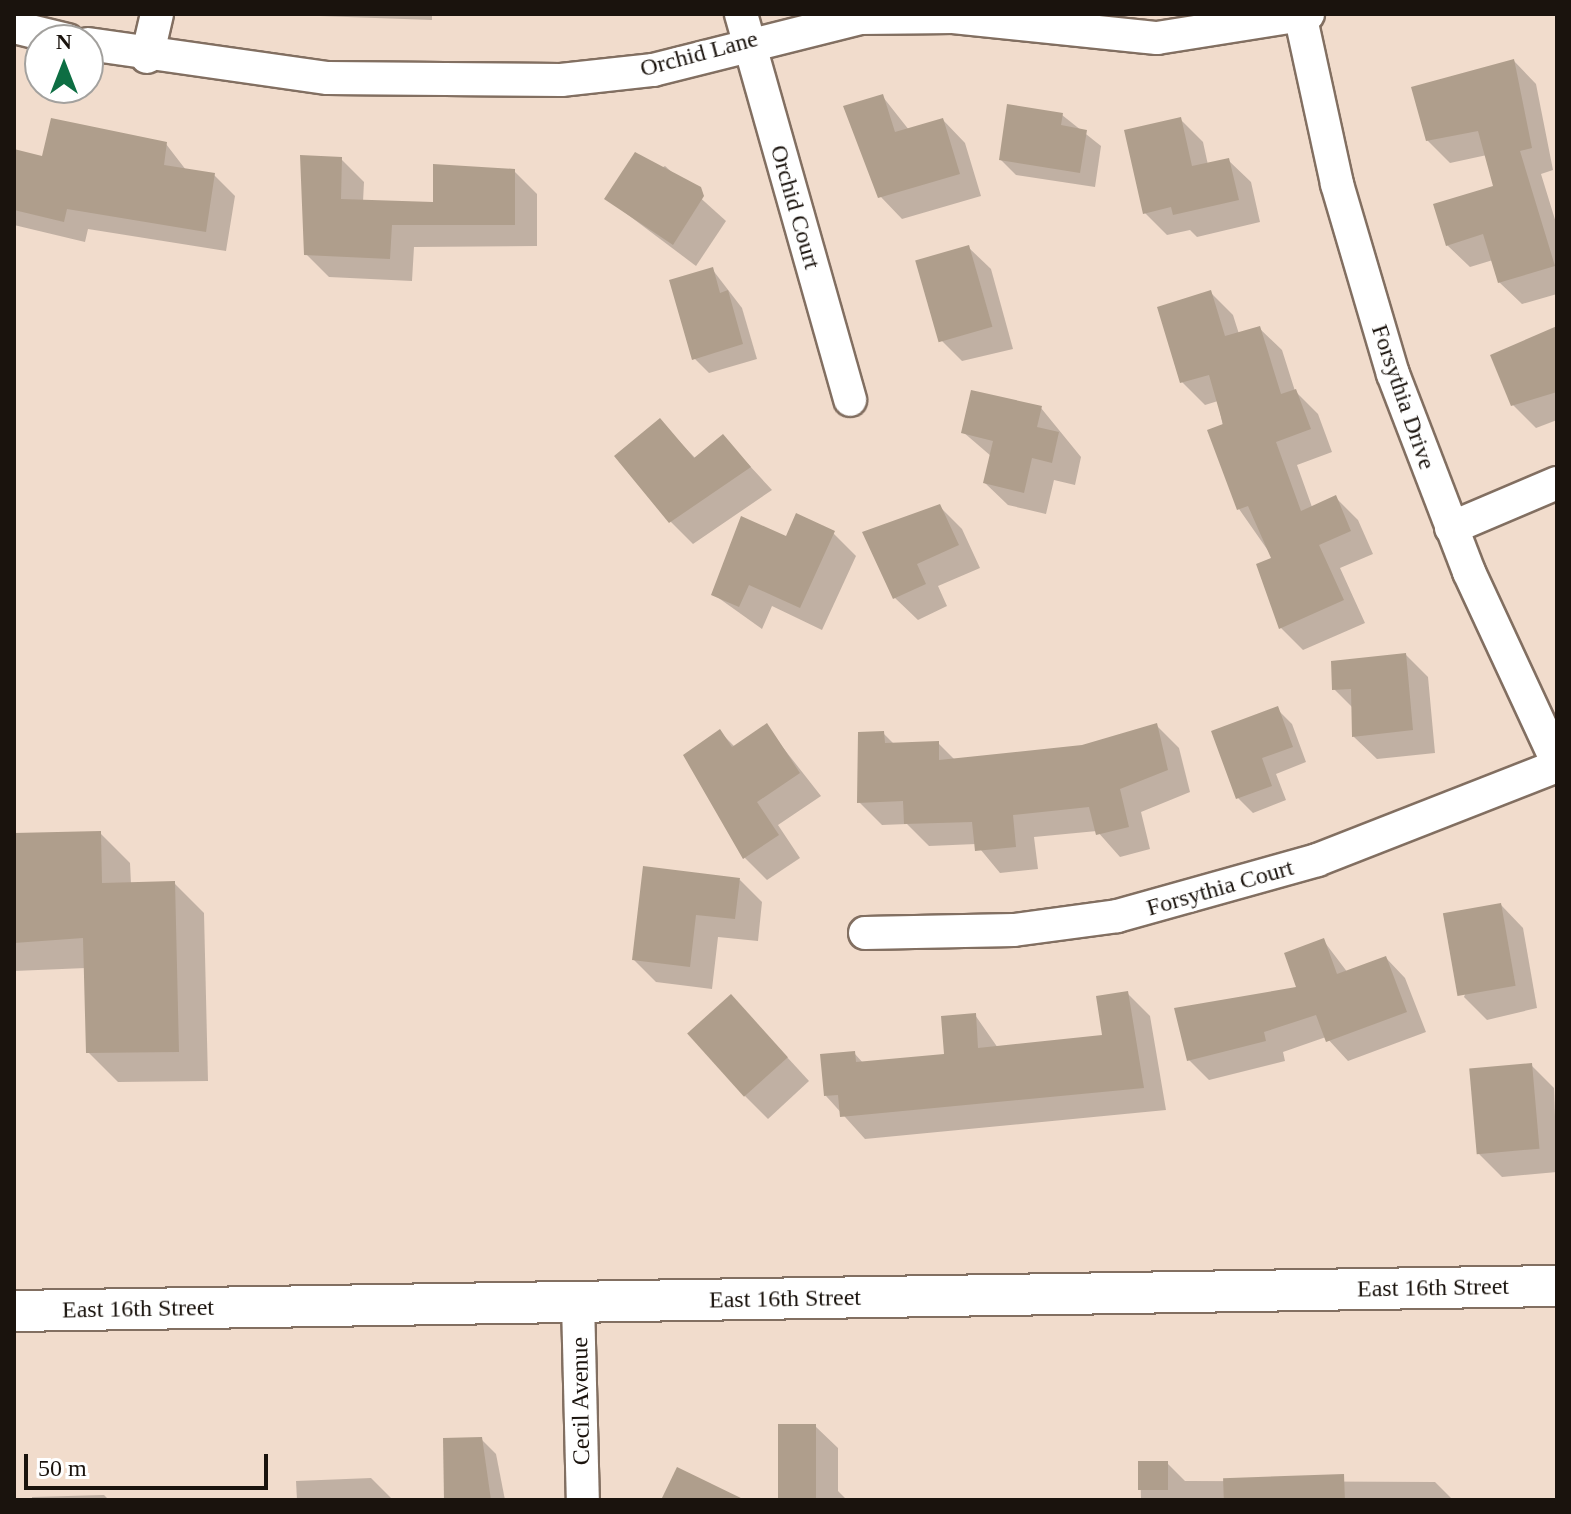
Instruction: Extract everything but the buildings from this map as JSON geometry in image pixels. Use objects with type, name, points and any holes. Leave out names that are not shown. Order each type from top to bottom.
[{"type":"street","points":[[147,57],[157,14]]},
{"type":"street","name":"Orchid Lane","points":[[104,48],[147,57],[328,78],[561,80],[653,70],[744,28],[891,16],[1157,38],[1303,15]]},
{"type":"street","name":"Forsythia Drive","points":[[1303,15],[1370,301],[1451,528],[1557,764]]},
{"type":"street","name":"Orchid Court","points":[[744,28],[850,400]]},
{"type":"street","points":[[1451,528],[1557,483]]},
{"type":"street","name":"Forsythia Court","points":[[865,933],[1014,930],[1117,916],[1317,860],[1557,764]]},
{"type":"street","name":"East 16th Street","points":[[14,1311],[1557,1286]]},
{"type":"street","name":"Cecil Avenue","points":[[578,1302],[583,1500]]}]
